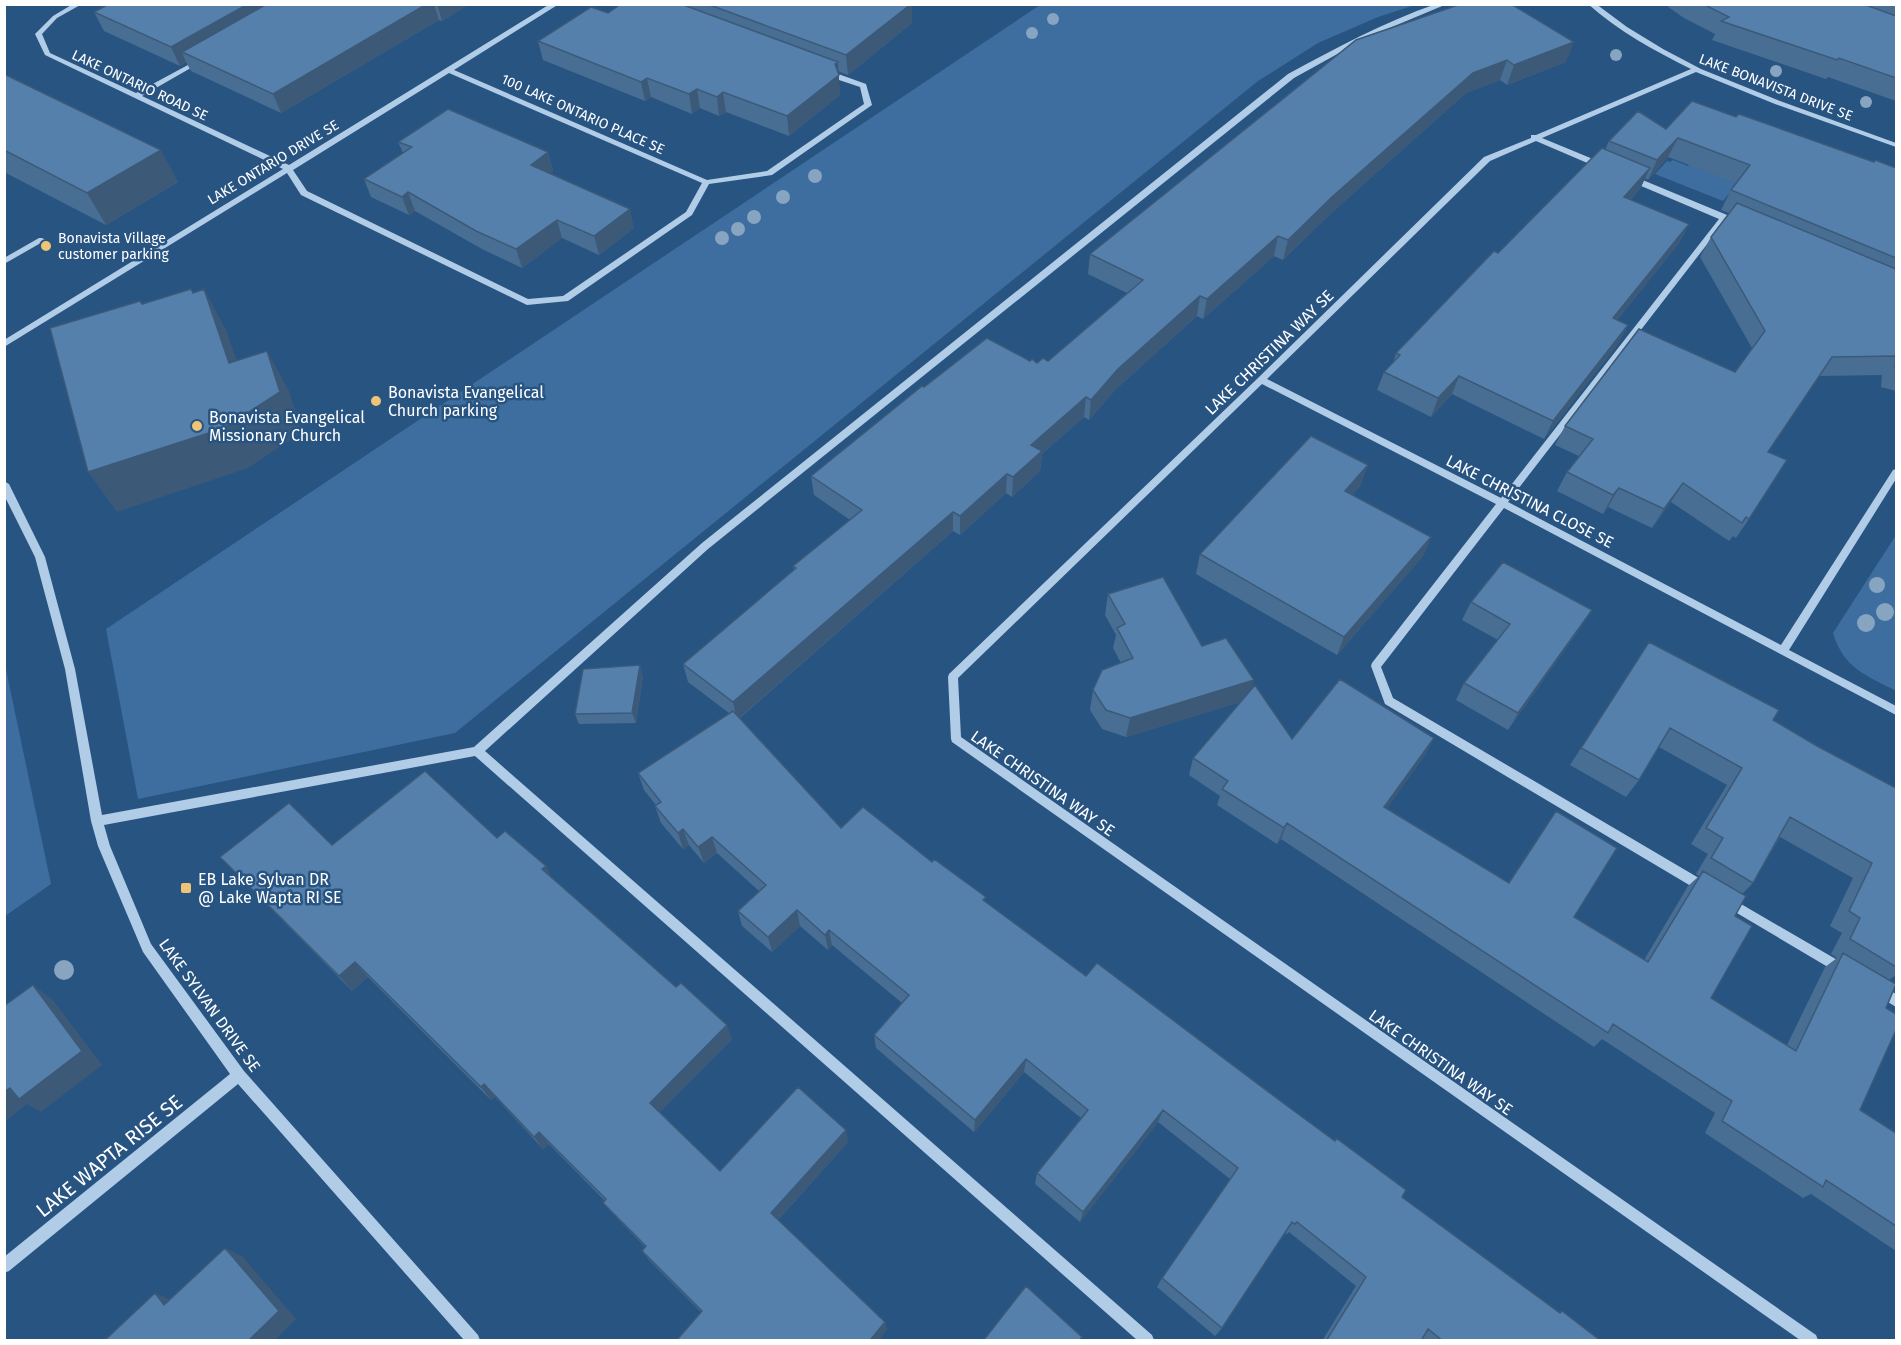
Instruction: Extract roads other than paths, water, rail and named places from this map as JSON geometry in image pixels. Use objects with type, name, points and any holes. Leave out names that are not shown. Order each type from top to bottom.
[{"type":"street","name":"LAKE ONTARIO ROAD SE","points":[[79,4],[55,17],[38,34],[47,54],[288,168]]},
{"type":"street","name":"LAKE ONTARIO DRIVE SE","points":[[4,344],[556,4]]},
{"type":"street","points":[[97,821],[477,751],[705,546],[1291,76],[1339,48],[1444,4]]},
{"type":"street","name":"LAKE BONAVISTA DRIVE SE","points":[[1592,4],[1606,16],[1694,70],[1896,145]]},
{"type":"street","points":[[137,96],[208,56]]},
{"type":"street","name":"100 LAKE ONTARIO PLACE SE","points":[[450,70],[706,182]]},
{"type":"street","points":[[288,168],[304,193],[527,302],[565,299],[689,213],[706,182],[769,173],[868,105],[862,86],[818,70]]},
{"type":"street","name":"LAKE CHRISTINA WAY SE","points":[[1694,70],[1487,159],[953,677],[956,740],[1811,1341]]},
{"type":"street","points":[[1534,137],[1608,168]]},
{"type":"street","points":[[1618,173],[1735,222]]},
{"type":"street","points":[[1724,217],[1377,666],[1389,701],[1896,1001]]},
{"type":"street","points":[[4,262],[42,240]]},
{"type":"street","name":"LAKE CHRISTINA CLOSE SE","points":[[1261,380],[1502,503],[1896,711]]},
{"type":"street","points":[[1783,650],[1896,472]]},
{"type":"street","name":"LAKE SYLVAN DRIVE SE","points":[[4,484],[40,557],[70,669],[97,821],[104,846],[147,948],[239,1075],[473,1341]]},
{"type":"street","points":[[477,751],[1147,1341]]},
{"type":"street","name":"LAKE WAPTA RISE SE","points":[[4,1266],[239,1075]]},
{"type":"place","name":"Bonavista Village customer parking","points":[[46,246]]},
{"type":"place","name":"Bonavista Evangelical Church parking","points":[[376,401]]},
{"type":"place","name":"Bonavista Evangelical Missionary Church","points":[[197,426]]},
{"type":"place","name":"EB Lake Sylvan DR @ Lake Wapta RI SE","points":[[186,888]]}]
